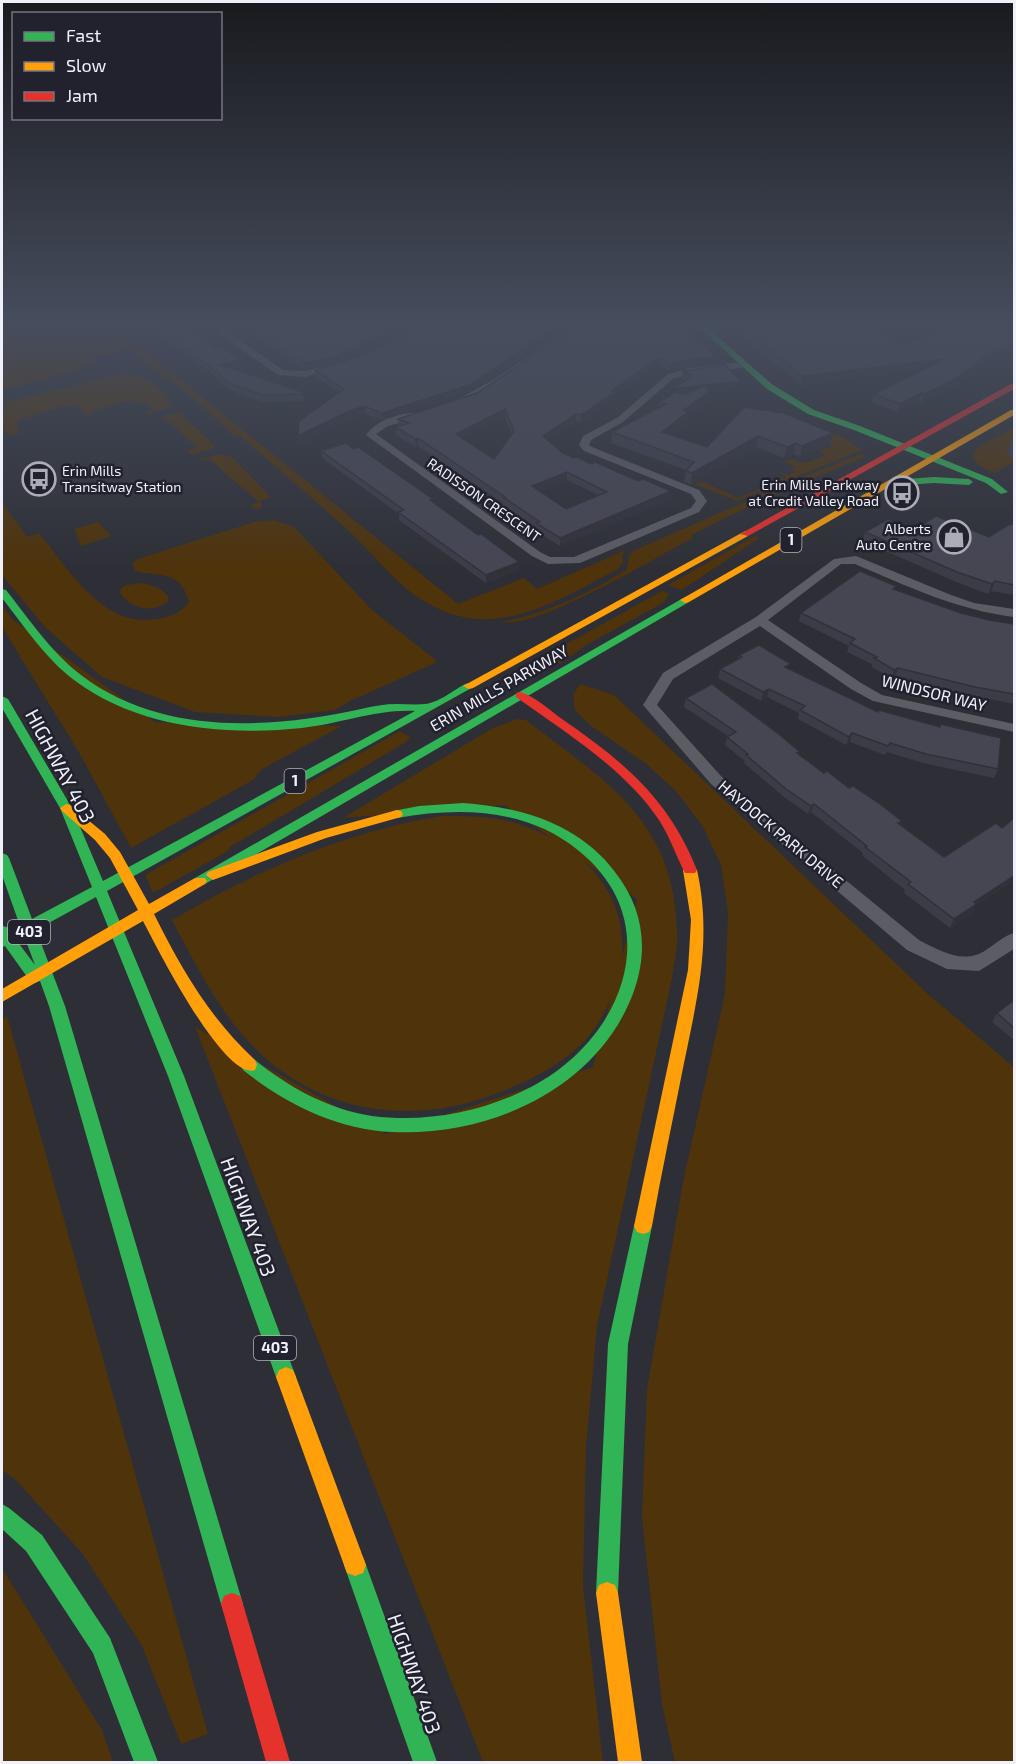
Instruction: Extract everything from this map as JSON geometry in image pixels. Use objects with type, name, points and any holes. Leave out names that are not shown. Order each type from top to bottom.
[{"type":"main road","points":[[797,405],[837,424],[857,428],[969,482],[1009,493]]},
{"type":"main road","name":"ERIN MILLS PARKWAY","points":[[2,996],[213,875],[506,684],[899,449],[979,405]]},
{"type":"main road","name":"ERIN MILLS PARKWAY","points":[[2,942],[429,708],[506,684],[892,483],[1014,412]]},
{"type":"main road","points":[[929,462],[989,482],[1009,493]]},
{"type":"main road","points":[[892,483],[934,480],[969,482]]},
{"type":"main road","points":[[2,592],[60,661],[92,688],[135,708],[184,721],[240,726],[293,725],[348,717],[380,709],[429,708]]},
{"type":"main road","points":[[506,684],[610,762],[651,798],[679,839],[697,893],[693,978],[618,1344],[606,1583],[630,1762]]},
{"type":"main road","name":"HIGHWAY 403","points":[[2,699],[66,808],[176,1076],[425,1762]]},
{"type":"main road","points":[[66,808],[111,849],[176,972],[208,1022],[249,1067],[288,1094],[321,1111],[370,1122],[404,1126],[438,1123],[497,1111],[533,1095],[563,1077],[586,1059],[607,1036],[629,994],[637,945],[635,926],[623,893],[611,874],[584,846],[562,832],[535,820],[505,812],[466,807],[434,808],[346,828],[213,875]]},
{"type":"main road","name":"403","points":[[2,858],[57,1006],[278,1762]]},
{"type":"main road","points":[[2,931],[57,1006]]},
{"type":"main road","points":[[2,1515],[34,1543],[102,1646],[146,1762]]},
{"type":"street","points":[[446,407],[450,405]]},
{"type":"street","name":"RADISSON CRESCENT","points":[[424,413],[382,426],[375,429],[371,435],[536,554],[548,560],[576,561],[695,510],[702,501],[695,492],[687,488],[588,449],[584,445],[587,438],[620,420],[637,405]]},
{"type":"street","name":"HAYDOCK PARK DRIVE","points":[[1014,613],[972,606],[948,598],[856,560],[838,561],[760,620],[668,676],[650,705],[716,780],[739,801],[913,945],[947,962],[979,964],[1014,940]]},
{"type":"street","name":"WINDSOR WAY","points":[[760,620],[856,686],[878,698],[1014,728]]},
{"type":"shaded area","points":[[2,405],[112,405],[92,411],[94,414],[87,416],[77,406],[65,406],[21,419],[17,422],[19,433],[9,436],[2,428]]},
{"type":"shaded area","points":[[149,405],[173,406],[148,414],[146,412],[154,409]]},
{"type":"shaded area","points":[[201,405],[213,405],[458,604],[524,578],[537,589],[626,550],[622,555],[623,563],[618,569],[568,595],[514,616],[477,619],[449,613],[413,594],[310,496],[239,435],[234,436]]},
{"type":"shaded area","points":[[179,412],[216,447],[192,455],[187,451],[197,447],[163,417],[153,418]]},
{"type":"shaded area","points":[[798,419],[846,439],[862,450],[737,501],[694,484],[704,482],[738,498],[786,477],[780,473],[789,475],[796,472],[791,470],[794,466],[784,462],[793,459],[806,462],[825,456],[818,450],[831,447],[831,444]]},
{"type":"shaded area","points":[[1014,428],[1014,462],[995,473],[974,460],[974,454],[978,448]]},
{"type":"shaded area","points":[[219,454],[232,457],[267,493],[270,498],[260,501],[262,507],[256,509],[250,505],[259,502],[209,459],[198,460]]},
{"type":"shaded area","points":[[861,454],[865,457],[766,498],[691,535],[693,538],[567,604],[541,615],[518,621],[501,622],[534,614],[583,594],[627,569],[629,556],[633,551],[783,485]]},
{"type":"shaded area","points":[[2,502],[27,537],[39,533],[89,593],[104,606],[120,615],[138,620],[171,616],[189,602],[181,584],[175,580],[161,575],[135,571],[133,563],[138,559],[254,522],[275,520],[294,527],[373,611],[436,660],[435,663],[335,710],[278,717],[195,712],[102,677],[45,627],[2,575]]},
{"type":"shaded area","points":[[98,522],[111,536],[81,546],[74,529]]},
{"type":"shaded area","points":[[755,536],[759,538],[682,590],[668,585]]},
{"type":"shaded area","points":[[142,583],[160,589],[169,597],[168,601],[156,607],[142,608],[130,603],[120,593],[121,588],[126,585]]},
{"type":"shaded area","points":[[662,591],[669,594],[663,603],[586,645],[560,664],[544,654],[548,651],[552,652]]},
{"type":"shaded area","points":[[2,605],[12,619],[155,722],[342,726],[262,769],[253,780],[131,848],[80,754],[2,627]]},
{"type":"shaded area","points":[[580,684],[614,695],[930,996],[1014,1067],[1014,1762],[675,1762],[662,1704],[642,1517],[647,1389],[684,1177],[725,994],[728,913],[721,865],[702,825],[675,790],[645,763],[591,726],[575,710],[573,695]]},
{"type":"shaded area","points":[[517,719],[526,720],[608,784],[649,832],[664,860],[673,893],[677,932],[672,978],[597,1326],[586,1447],[583,1586],[603,1762],[483,1762],[195,1027],[385,1134],[593,1067],[637,899],[505,805],[343,818],[493,728]]},
{"type":"shaded area","points":[[400,731],[410,737],[406,742],[230,847],[228,851],[153,893],[145,875]]},
{"type":"shaded area","points":[[441,816],[486,818],[519,824],[560,843],[585,862],[604,884],[616,909],[622,936],[621,965],[613,994],[597,1025],[578,1048],[540,1074],[498,1093],[463,1104],[427,1110],[392,1111],[358,1106],[325,1095],[295,1080],[266,1059],[240,1032],[211,992],[172,920],[236,885],[302,856],[370,832]]},
{"type":"shaded area","points":[[7,1016],[208,1734],[181,1744],[142,1646],[83,1554],[15,1479],[2,1470],[2,1019]]},
{"type":"shaded area","points":[[2,1568],[102,1730],[113,1762],[2,1762]]},
{"type":"building","points":[[321,405],[406,405],[382,413],[364,406],[298,436],[299,421]]},
{"type":"building","points":[[440,405],[595,405],[581,415],[576,414],[543,436],[563,453],[574,458],[577,457],[591,464],[595,462],[638,481],[643,479],[671,491],[560,538],[536,523],[540,522],[503,497],[505,497],[418,438],[415,439],[396,427],[409,423],[398,419]],"holes":[[[505,409],[514,431],[494,459],[456,434]],[[567,472],[607,492],[566,509],[532,486]]]},
{"type":"building","points":[[663,405],[690,405],[684,410],[688,412],[662,432],[707,447],[744,407],[784,413],[833,433],[802,446],[796,443],[787,447],[758,436],[692,473],[686,471],[694,462],[612,432]]},
{"type":"building","points":[[346,443],[353,449],[358,447],[433,499],[430,500],[478,535],[481,534],[519,562],[486,575],[398,512],[404,510],[321,451]]},
{"type":"building","points":[[936,516],[989,537],[1008,525],[1014,524],[1014,585],[995,581],[992,584],[957,572],[865,532],[888,519],[914,530]]},
{"type":"building","points":[[860,571],[896,586],[893,589],[961,613],[1014,624],[1014,694],[898,668],[894,670],[874,658],[877,657],[850,643],[855,639],[801,613]]},
{"type":"building","points":[[759,645],[791,664],[785,667],[878,712],[879,710],[940,727],[940,724],[1001,738],[998,769],[926,754],[890,743],[888,746],[852,733],[849,737],[800,710],[805,706],[769,689],[763,692],[720,669],[742,657],[739,655]]},
{"type":"building","points":[[712,684],[780,735],[800,752],[797,753],[824,773],[827,771],[849,788],[853,786],[880,804],[902,821],[898,823],[944,857],[996,823],[1002,828],[1014,818],[1014,876],[974,902],[977,904],[954,919],[908,884],[911,882],[814,804],[811,806],[786,789],[727,737],[736,732],[686,698]]},
{"type":"building","points":[[1014,1000],[1014,1028],[997,1013]]},
{"type":"traffic: fast","points":[[800,405],[811,412],[989,481],[1004,492]]},
{"type":"traffic: fast","points":[[892,483],[934,480],[969,482]]},
{"type":"traffic: fast","points":[[2,592],[47,647],[77,677],[127,706],[156,715],[215,726],[275,727],[313,723],[384,708],[429,708]]},
{"type":"traffic: fast","points":[[200,881],[685,600]]},
{"type":"traffic: fast","points":[[2,942],[469,686]]},
{"type":"traffic: fast","points":[[2,699],[66,808],[176,1076],[286,1377]]},
{"type":"traffic: fast","points":[[249,1065],[298,1098],[334,1114],[372,1123],[428,1125],[466,1119],[503,1108],[538,1091],[570,1070],[598,1044],[618,1013],[631,978],[636,939],[632,916],[622,892],[599,861],[568,836],[528,818],[507,812],[441,808],[397,814]]},
{"type":"traffic: fast","points":[[2,858],[57,1006],[232,1604]]},
{"type":"traffic: fast","points":[[2,931],[35,977]]},
{"type":"traffic: fast","points":[[607,1593],[618,1344],[643,1226]]},
{"type":"traffic: fast","points":[[2,1515],[34,1543],[102,1646],[146,1762]]},
{"type":"traffic: fast","points":[[355,1565],[425,1762]]},
{"type":"traffic: slow","points":[[685,600],[1014,412]]},
{"type":"traffic: slow","points":[[469,686],[745,534]]},
{"type":"traffic: slow","points":[[66,808],[100,837],[115,855],[189,993],[206,1019],[249,1065]]},
{"type":"traffic: slow","points":[[213,875],[322,835],[397,814]]},
{"type":"traffic: slow","points":[[643,1226],[695,970],[698,920],[690,870]]},
{"type":"traffic: slow","points":[[2,996],[200,881]]},
{"type":"traffic: slow","points":[[286,1377],[355,1565]]},
{"type":"traffic: slow","points":[[607,1593],[630,1762]]},
{"type":"traffic: jam","points":[[745,534],[979,405]]},
{"type":"traffic: jam","points":[[520,695],[596,750],[643,791],[662,815],[678,841],[690,870]]},
{"type":"traffic: jam","points":[[232,1604],[278,1762]]},
{"type":"place","name":"Erin Mills Transitway Station","points":[[39,479]]},
{"type":"place","name":"Erin Mills Parkway at Credit Valley Road","points":[[902,493]]},
{"type":"place","name":"Alberts Auto Centre","points":[[954,537]]}]
